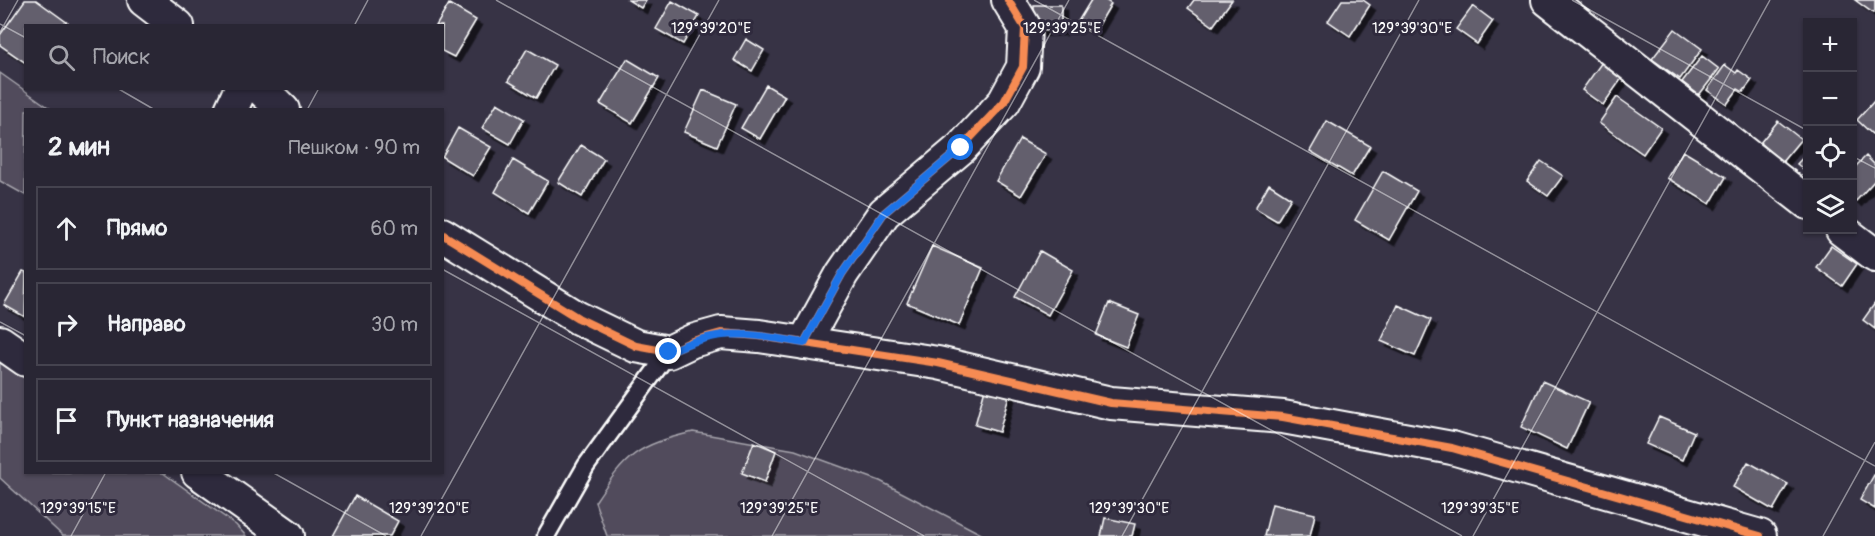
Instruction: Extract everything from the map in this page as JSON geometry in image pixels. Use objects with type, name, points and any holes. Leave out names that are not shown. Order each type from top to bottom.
[{"type":"street","points":[[144,0],[175,24]]},
{"type":"street","points":[[804,343],[842,274],[884,213],[961,148],[1004,102],[1023,67],[1025,28],[1008,0]]},
{"type":"street","points":[[1548,0],[1803,198]]},
{"type":"street","points":[[232,108],[240,90]]},
{"type":"street","points":[[262,90],[281,108]]},
{"type":"street","points":[[1847,234],[1875,255]]},
{"type":"street","points":[[444,235],[578,318],[636,346],[669,352],[692,341],[722,333],[938,363],[1111,403],[1283,417],[1452,448],[1760,536]]},
{"type":"street","points":[[0,342],[24,359]]},
{"type":"street","points":[[201,474],[288,536]]},
{"type":"lane","points":[[546,536],[586,466],[669,352]]},
{"type":"shaded area","points":[[0,73],[50,108],[24,108],[24,194],[0,181]]},
{"type":"shaded area","points":[[0,362],[24,377],[24,474],[164,474],[236,525],[246,536],[63,536],[0,478]]},
{"type":"shaded area","points":[[693,432],[795,450],[880,481],[985,536],[607,536],[595,502],[625,462],[646,447]]},
{"type":"building","points":[[25,0],[36,0],[69,24],[24,24],[24,62],[0,45],[0,35]]},
{"type":"building","points":[[628,0],[646,0],[641,8]]},
{"type":"building","points":[[1091,0],[1105,0],[1111,4],[1094,33],[1077,23]]},
{"type":"building","points":[[1194,0],[1232,0],[1213,26],[1188,8]]},
{"type":"building","points":[[1342,0],[1363,0],[1370,5],[1350,36],[1328,21]]},
{"type":"building","points":[[1855,0],[1875,0],[1875,11],[1873,13]]},
{"type":"building","points":[[672,1],[699,16],[683,44],[656,29]]},
{"type":"building","points":[[449,4],[476,20],[454,57],[444,52],[444,24],[437,24]]},
{"type":"building","points":[[1034,5],[1061,5],[1061,30],[1034,31]]},
{"type":"building","points":[[1473,6],[1493,21],[1477,44],[1456,29]]},
{"type":"building","points":[[1675,29],[1702,49],[1680,79],[1652,59]]},
{"type":"building","points":[[746,39],[764,50],[752,71],[734,60]]},
{"type":"building","points":[[527,49],[555,65],[536,98],[508,81]]},
{"type":"building","points":[[1702,56],[1719,69],[1699,95],[1682,82]]},
{"type":"building","points":[[627,59],[659,78],[632,123],[600,104]]},
{"type":"building","points":[[1602,62],[1622,78],[1603,105],[1582,90]]},
{"type":"building","points":[[1725,65],[1736,73],[1738,70],[1752,80],[1743,92],[1738,89],[1727,104],[1707,90]]},
{"type":"building","points":[[766,85],[785,96],[760,139],[741,128]]},
{"type":"building","points":[[703,90],[736,104],[717,146],[684,132]]},
{"type":"building","points":[[1617,97],[1661,128],[1643,154],[1599,123]]},
{"type":"building","points":[[1875,100],[1875,131],[1872,134],[1857,120]]},
{"type":"building","points":[[497,103],[524,119],[510,144],[482,128]]},
{"type":"building","points":[[1327,121],[1370,146],[1352,176],[1310,151]]},
{"type":"building","points":[[1778,121],[1801,139],[1782,162],[1760,143]]},
{"type":"building","points":[[458,128],[491,147],[473,176],[444,158],[444,153]]},
{"type":"building","points":[[1020,139],[1046,154],[1021,196],[996,181]]},
{"type":"building","points":[[581,145],[604,159],[582,197],[558,182]]},
{"type":"building","points":[[1683,151],[1726,177],[1710,204],[1667,178]]},
{"type":"building","points":[[1866,156],[1875,165],[1875,180],[1857,200],[1857,180],[1857,165]]},
{"type":"building","points":[[1803,157],[1803,169],[1797,164]]},
{"type":"building","points":[[513,160],[548,181],[529,213],[495,192]]},
{"type":"building","points":[[1541,161],[1563,176],[1548,196],[1527,181]]},
{"type":"building","points":[[1383,171],[1417,191],[1389,240],[1355,220]]},
{"type":"building","points":[[1269,184],[1291,198],[1277,221],[1255,208]]},
{"type":"building","points":[[932,246],[983,268],[959,325],[907,303]]},
{"type":"building","points":[[1831,246],[1857,264],[1842,286],[1816,267]]},
{"type":"building","points":[[1040,251],[1073,270],[1048,315],[1015,297]]},
{"type":"building","points":[[23,272],[24,272],[24,316],[4,305]]},
{"type":"building","points":[[1109,303],[1139,315],[1126,347],[1096,335]]},
{"type":"building","points":[[1875,303],[1875,329],[1863,320]]},
{"type":"building","points":[[1398,305],[1431,320],[1415,356],[1381,341]]},
{"type":"building","points":[[1542,381],[1589,402],[1567,449],[1521,427]]},
{"type":"building","points":[[986,385],[1010,392],[999,432],[975,425]]},
{"type":"building","points":[[1659,417],[1694,432],[1682,460],[1646,444]]},
{"type":"building","points":[[754,442],[776,451],[765,482],[742,473]]},
{"type":"building","points":[[1748,462],[1788,484],[1773,510],[1733,487]]},
{"type":"building","points":[[1875,476],[1875,509],[1860,500]]},
{"type":"building","points":[[355,496],[398,521],[390,536],[333,536]]},
{"type":"building","points":[[1272,504],[1315,514],[1310,536],[1264,536]]},
{"type":"building","points":[[1105,518],[1135,524],[1132,536],[1101,536]]},
{"type":"cycle path","points":[[804,343],[842,274],[884,213],[961,148],[1004,102],[1023,67],[1025,28],[1008,0]]},
{"type":"cycle path","points":[[444,235],[578,318],[636,346],[669,352],[692,341],[721,333],[759,336],[938,363],[1111,403],[1283,417],[1452,448],[1760,536]]},
{"type":"route","points":[[669,352],[692,341],[722,333],[804,343],[842,274],[884,213],[961,148]]}]
